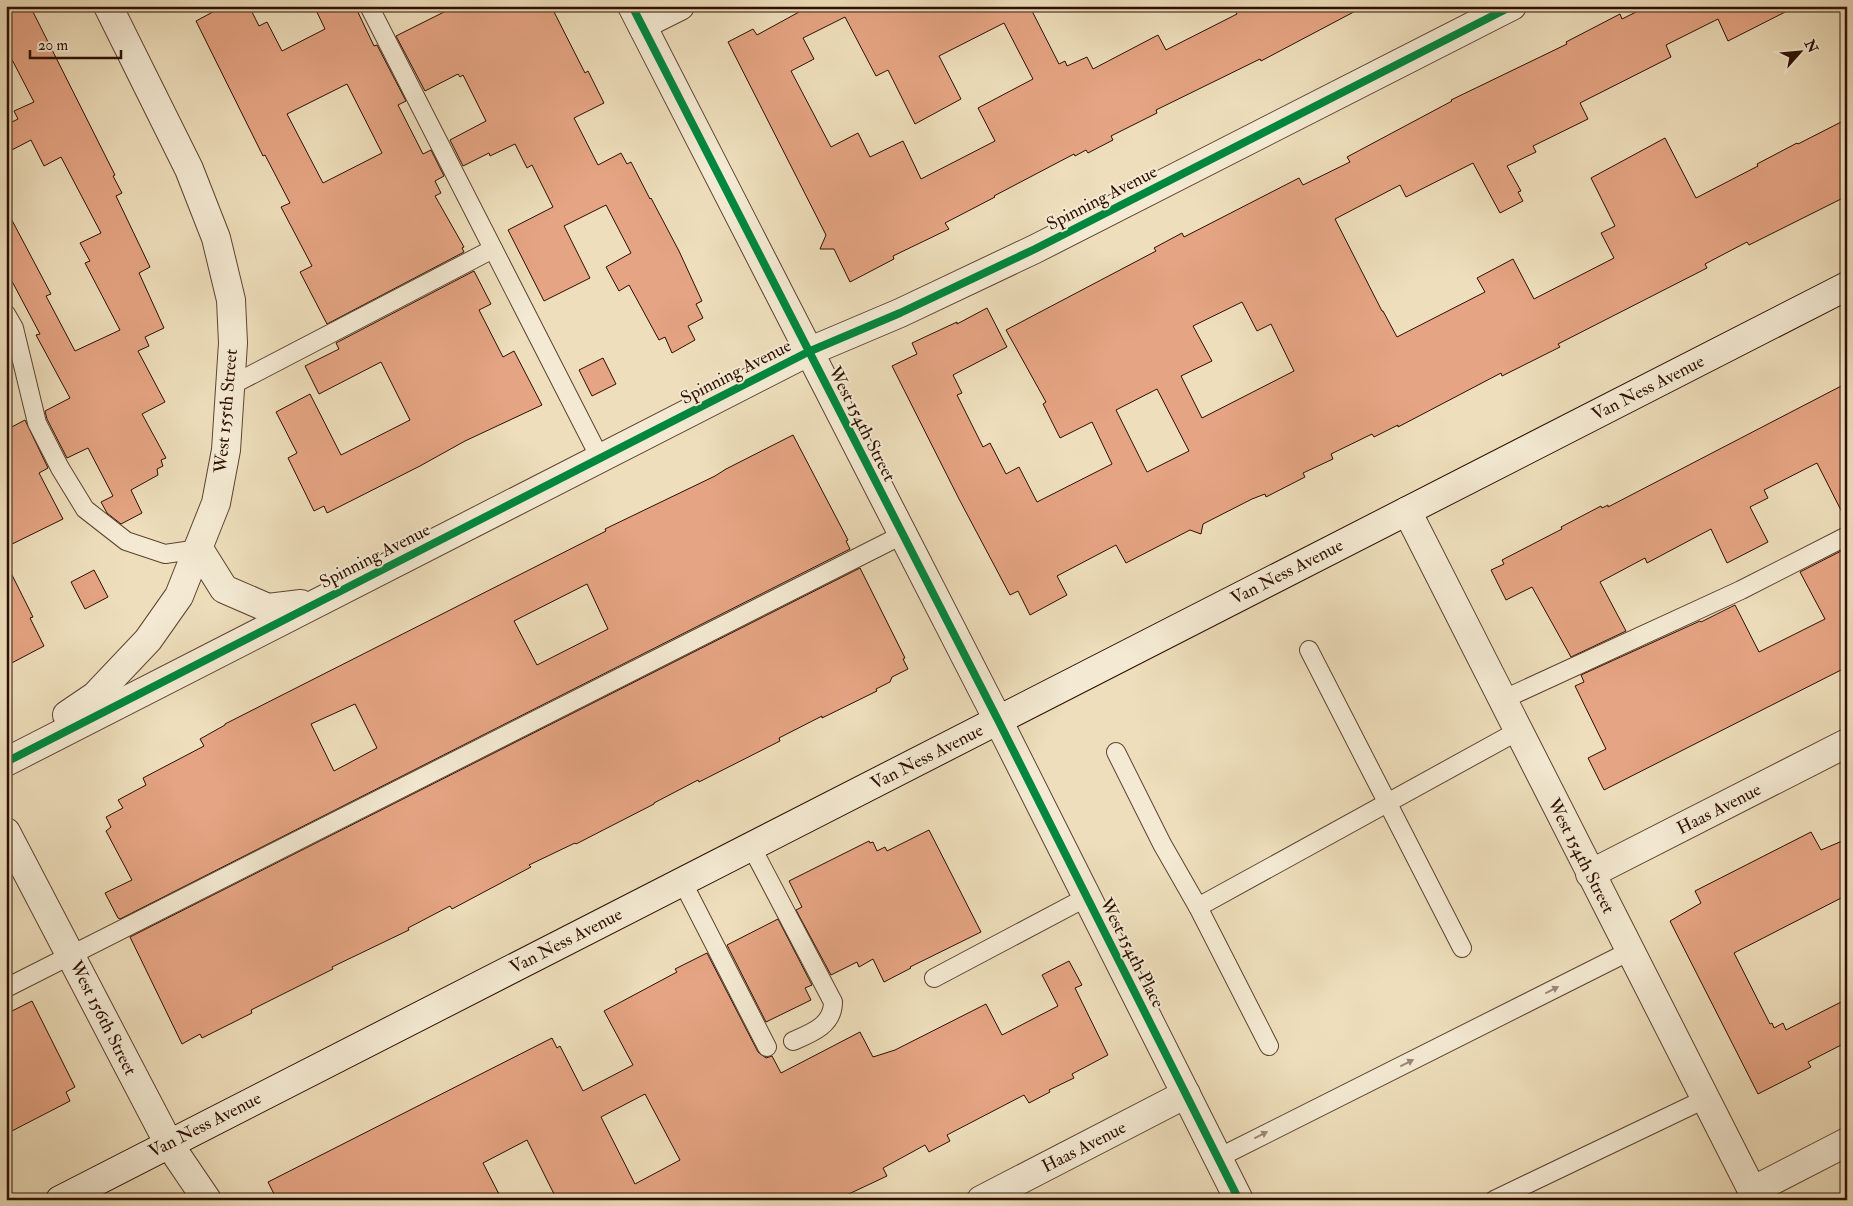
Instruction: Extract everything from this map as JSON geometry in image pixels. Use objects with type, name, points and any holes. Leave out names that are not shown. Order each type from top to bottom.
[{"type":"street","name":"West 155th Street","points":[[6,757],[95,696],[148,640],[178,596],[199,549],[216,503],[226,450],[233,344],[231,300],[216,238],[189,169],[108,6]]},
{"type":"street","points":[[637,16],[680,6]]},
{"type":"street","name":"Spinning Avenue","points":[[6,762],[808,352],[900,313],[1026,253],[1512,6]]},
{"type":"street","name":"West 154th Street","points":[[637,16],[998,720]]},
{"type":"street","name":"Van Ness Avenue","points":[[60,1200],[1847,286]]},
{"type":"street","name":"West 154th Street","points":[[1407,511],[1590,874],[1755,1195]]},
{"type":"street","points":[[199,549],[224,589],[268,608],[320,601]]},
{"type":"street","name":"West 154th Place","points":[[998,720],[1239,1200]]},
{"type":"street","name":"Haas Avenue","points":[[1590,874],[1847,743]]},
{"type":"street","name":"West 156th Street","points":[[6,832],[169,1144],[207,1200]]},
{"type":"street","name":"Haas Avenue","points":[[981,1200],[1186,1094]]},
{"type":"street","points":[[1755,1195],[1847,1142]]},
{"type":"lane","points":[[369,6],[600,458]]},
{"type":"lane","points":[[230,386],[494,249]]},
{"type":"lane","points":[[6,314],[14,328],[37,423],[60,468],[85,509],[126,541],[165,554],[199,549]]},
{"type":"lane","points":[[6,988],[902,535]]},
{"type":"lane","points":[[1502,700],[1741,590],[1847,536]]},
{"type":"lane","points":[[1309,650],[1462,948]]},
{"type":"lane","points":[[1198,907],[1518,731]]},
{"type":"lane","points":[[1116,752],[1162,844],[1198,907],[1269,1046]]},
{"type":"lane","points":[[751,846],[834,1002],[834,1012],[826,1023],[814,1032],[793,1041]]},
{"type":"lane","points":[[682,882],[767,1047]]},
{"type":"lane","points":[[934,978],[1087,897]]},
{"type":"lane","points":[[1218,1158],[1630,951]]},
{"type":"lane","points":[[1494,1200],[1705,1099]]},
{"type":"building","points":[[6,6],[30,6],[115,175],[113,176],[122,193],[116,196],[150,267],[139,273],[164,328],[145,337],[149,346],[138,351],[165,402],[142,414],[166,458],[161,460],[163,466],[157,469],[158,475],[131,490],[142,513],[121,524],[107,513],[101,502],[113,496],[88,448],[67,458],[47,419],[45,411],[70,398],[36,335],[40,334],[6,270],[6,209],[51,294],[46,296],[75,351],[120,330],[85,263],[90,261],[80,243],[101,233],[61,157],[44,166],[31,140],[6,153],[6,125],[18,119],[14,111],[34,102],[6,48]]},
{"type":"building","points":[[224,6],[249,6],[259,26],[267,22],[282,51],[325,29],[314,6],[355,6],[374,46],[377,45],[406,101],[398,105],[423,154],[431,150],[444,176],[435,181],[441,193],[435,196],[464,247],[462,248],[464,252],[327,324],[300,272],[312,266],[281,207],[290,203],[265,155],[263,156],[196,21]],"holes":[[[347,84],[382,153],[323,183],[287,114]]]},
{"type":"building","points":[[456,6],[551,6],[585,73],[588,71],[604,103],[574,118],[598,165],[621,153],[627,164],[631,162],[651,198],[679,251],[702,301],[696,304],[703,318],[688,326],[695,340],[672,353],[665,337],[659,340],[629,285],[619,291],[606,267],[631,253],[606,205],[564,226],[590,278],[544,301],[508,230],[553,207],[532,165],[527,168],[515,144],[490,156],[489,153],[463,166],[450,140],[486,121],[463,75],[460,77],[458,74],[425,91],[396,36]]},
{"type":"building","points":[[810,6],[1036,6],[1031,9],[1059,64],[1065,61],[1067,66],[1087,57],[1093,69],[1158,35],[1166,50],[1237,14],[1233,6],[1365,6],[1261,61],[1260,59],[1156,110],[1157,113],[1111,136],[1113,140],[1088,153],[1086,150],[1075,156],[1074,154],[994,196],[945,223],[949,229],[893,256],[894,259],[850,282],[834,249],[820,249],[826,235],[728,42],[753,29],[757,35]],"holes":[[[845,17],[876,76],[888,70],[915,124],[961,99],[939,56],[1004,23],[1033,79],[978,108],[995,141],[921,179],[903,141],[870,157],[858,133],[831,147],[791,71],[814,59],[803,38]]]},
{"type":"building","points":[[1648,6],[1797,6],[1728,41],[1718,19],[1666,45],[1671,57],[1580,103],[1588,119],[1533,146],[1536,152],[1507,166],[1521,191],[1518,192],[1523,201],[1500,213],[1473,163],[1406,197],[1400,185],[1335,219],[1397,337],[1485,292],[1477,278],[1513,259],[1534,299],[1614,258],[1601,233],[1615,226],[1591,178],[1665,138],[1696,198],[1758,166],[1757,164],[1797,143],[1847,119],[1847,196],[1749,245],[1747,242],[1705,264],[1707,268],[1558,344],[1560,347],[1502,376],[1501,373],[1398,427],[1398,425],[1374,437],[1372,434],[1331,454],[1333,459],[1303,473],[1305,477],[1266,497],[1265,494],[1252,499],[1203,524],[1201,534],[1190,530],[1126,563],[1116,545],[1057,576],[1067,595],[1030,615],[1018,591],[1010,595],[892,366],[917,354],[912,343],[957,322],[957,324],[987,308],[1007,347],[953,375],[962,393],[957,395],[983,447],[990,443],[1006,474],[1019,467],[1037,502],[1112,464],[1092,422],[1060,438],[1043,404],[1046,402],[1006,330],[1156,251],[1154,248],[1182,233],[1184,237],[1299,178],[1303,185],[1350,162],[1347,157],[1451,100],[1567,44],[1566,42],[1620,14],[1622,19]],"holes":[[[1242,302],[1257,331],[1271,324],[1294,371],[1202,418],[1181,376],[1212,361],[1193,326]],[[1157,389],[1189,451],[1147,472],[1116,410]]]},
{"type":"building","points":[[474,271],[491,304],[479,310],[503,357],[514,351],[542,405],[465,441],[327,513],[324,506],[314,511],[288,458],[297,453],[276,412],[310,394],[341,455],[410,420],[381,362],[319,394],[305,366],[339,349],[336,343]]},
{"type":"building","points":[[603,358],[616,384],[592,396],[579,370]]},
{"type":"building","points":[[1847,383],[1847,522],[1817,463],[1764,490],[1768,498],[1750,507],[1768,542],[1727,563],[1711,529],[1647,563],[1645,558],[1600,582],[1626,631],[1571,657],[1532,587],[1506,600],[1491,570],[1504,564],[1502,560],[1562,529],[1561,527],[1601,506],[1602,508],[1608,505],[1608,507]]},
{"type":"building","points":[[25,420],[48,468],[39,473],[63,519],[6,547],[6,430]]},
{"type":"building","points":[[793,435],[848,540],[846,541],[850,549],[120,919],[118,918],[105,893],[132,880],[106,831],[111,827],[106,817],[123,808],[118,800],[146,785],[143,778],[204,746],[200,739],[225,724]],"holes":[[[587,584],[608,629],[537,665],[514,621]],[[355,704],[377,748],[334,771],[311,724]]]},
{"type":"building","points":[[1847,548],[1847,667],[1604,790],[1588,758],[1606,749],[1575,686],[1584,682],[1581,675],[1735,605],[1759,652],[1825,619],[1800,572]]},
{"type":"building","points":[[6,563],[33,617],[30,618],[44,646],[6,666]]},
{"type":"building","points":[[860,568],[905,658],[903,659],[908,669],[892,677],[890,682],[876,689],[877,691],[779,738],[780,741],[699,782],[698,780],[576,844],[529,865],[531,867],[452,909],[450,906],[408,928],[409,930],[332,967],[333,969],[251,1010],[252,1013],[202,1038],[200,1034],[182,1044],[130,937]]},
{"type":"building","points":[[94,570],[108,597],[85,609],[71,582]]},
{"type":"building","points":[[929,830],[981,932],[884,982],[873,959],[859,967],[857,962],[831,975],[796,910],[802,907],[789,881],[869,841],[870,843],[873,842],[877,851],[885,847],[887,851]]},
{"type":"building","points":[[1811,832],[1821,850],[1847,839],[1847,895],[1734,953],[1770,1024],[1772,1023],[1774,1028],[1783,1023],[1786,1030],[1847,999],[1847,1042],[1808,1062],[1811,1067],[1758,1094],[1670,921],[1701,903],[1695,891]]},
{"type":"building","points":[[778,919],[812,985],[805,988],[811,1000],[766,1022],[727,945]]},
{"type":"building","points":[[707,953],[758,1052],[766,1058],[772,1056],[781,1073],[860,1032],[873,1057],[895,1050],[986,1004],[1002,1035],[1058,1006],[1042,975],[1069,961],[1082,985],[1075,988],[1108,1055],[1072,1074],[1074,1078],[1049,1090],[1050,1092],[1029,1103],[1024,1095],[947,1135],[950,1141],[929,1152],[925,1145],[883,1168],[887,1176],[836,1200],[557,1200],[527,1140],[483,1163],[502,1200],[277,1200],[268,1182],[552,1038],[557,1048],[560,1046],[583,1091],[633,1065],[604,1011],[677,972],[675,969]],"holes":[[[645,1094],[680,1160],[635,1184],[601,1117]]]},
{"type":"building","points":[[32,1001],[75,1087],[66,1092],[70,1101],[6,1134],[6,1014]]},
{"type":"cycle path","points":[[632,6],[998,720],[1239,1200]]},
{"type":"cycle path","points":[[6,762],[808,352],[900,313],[1035,249],[1512,6]]}]
